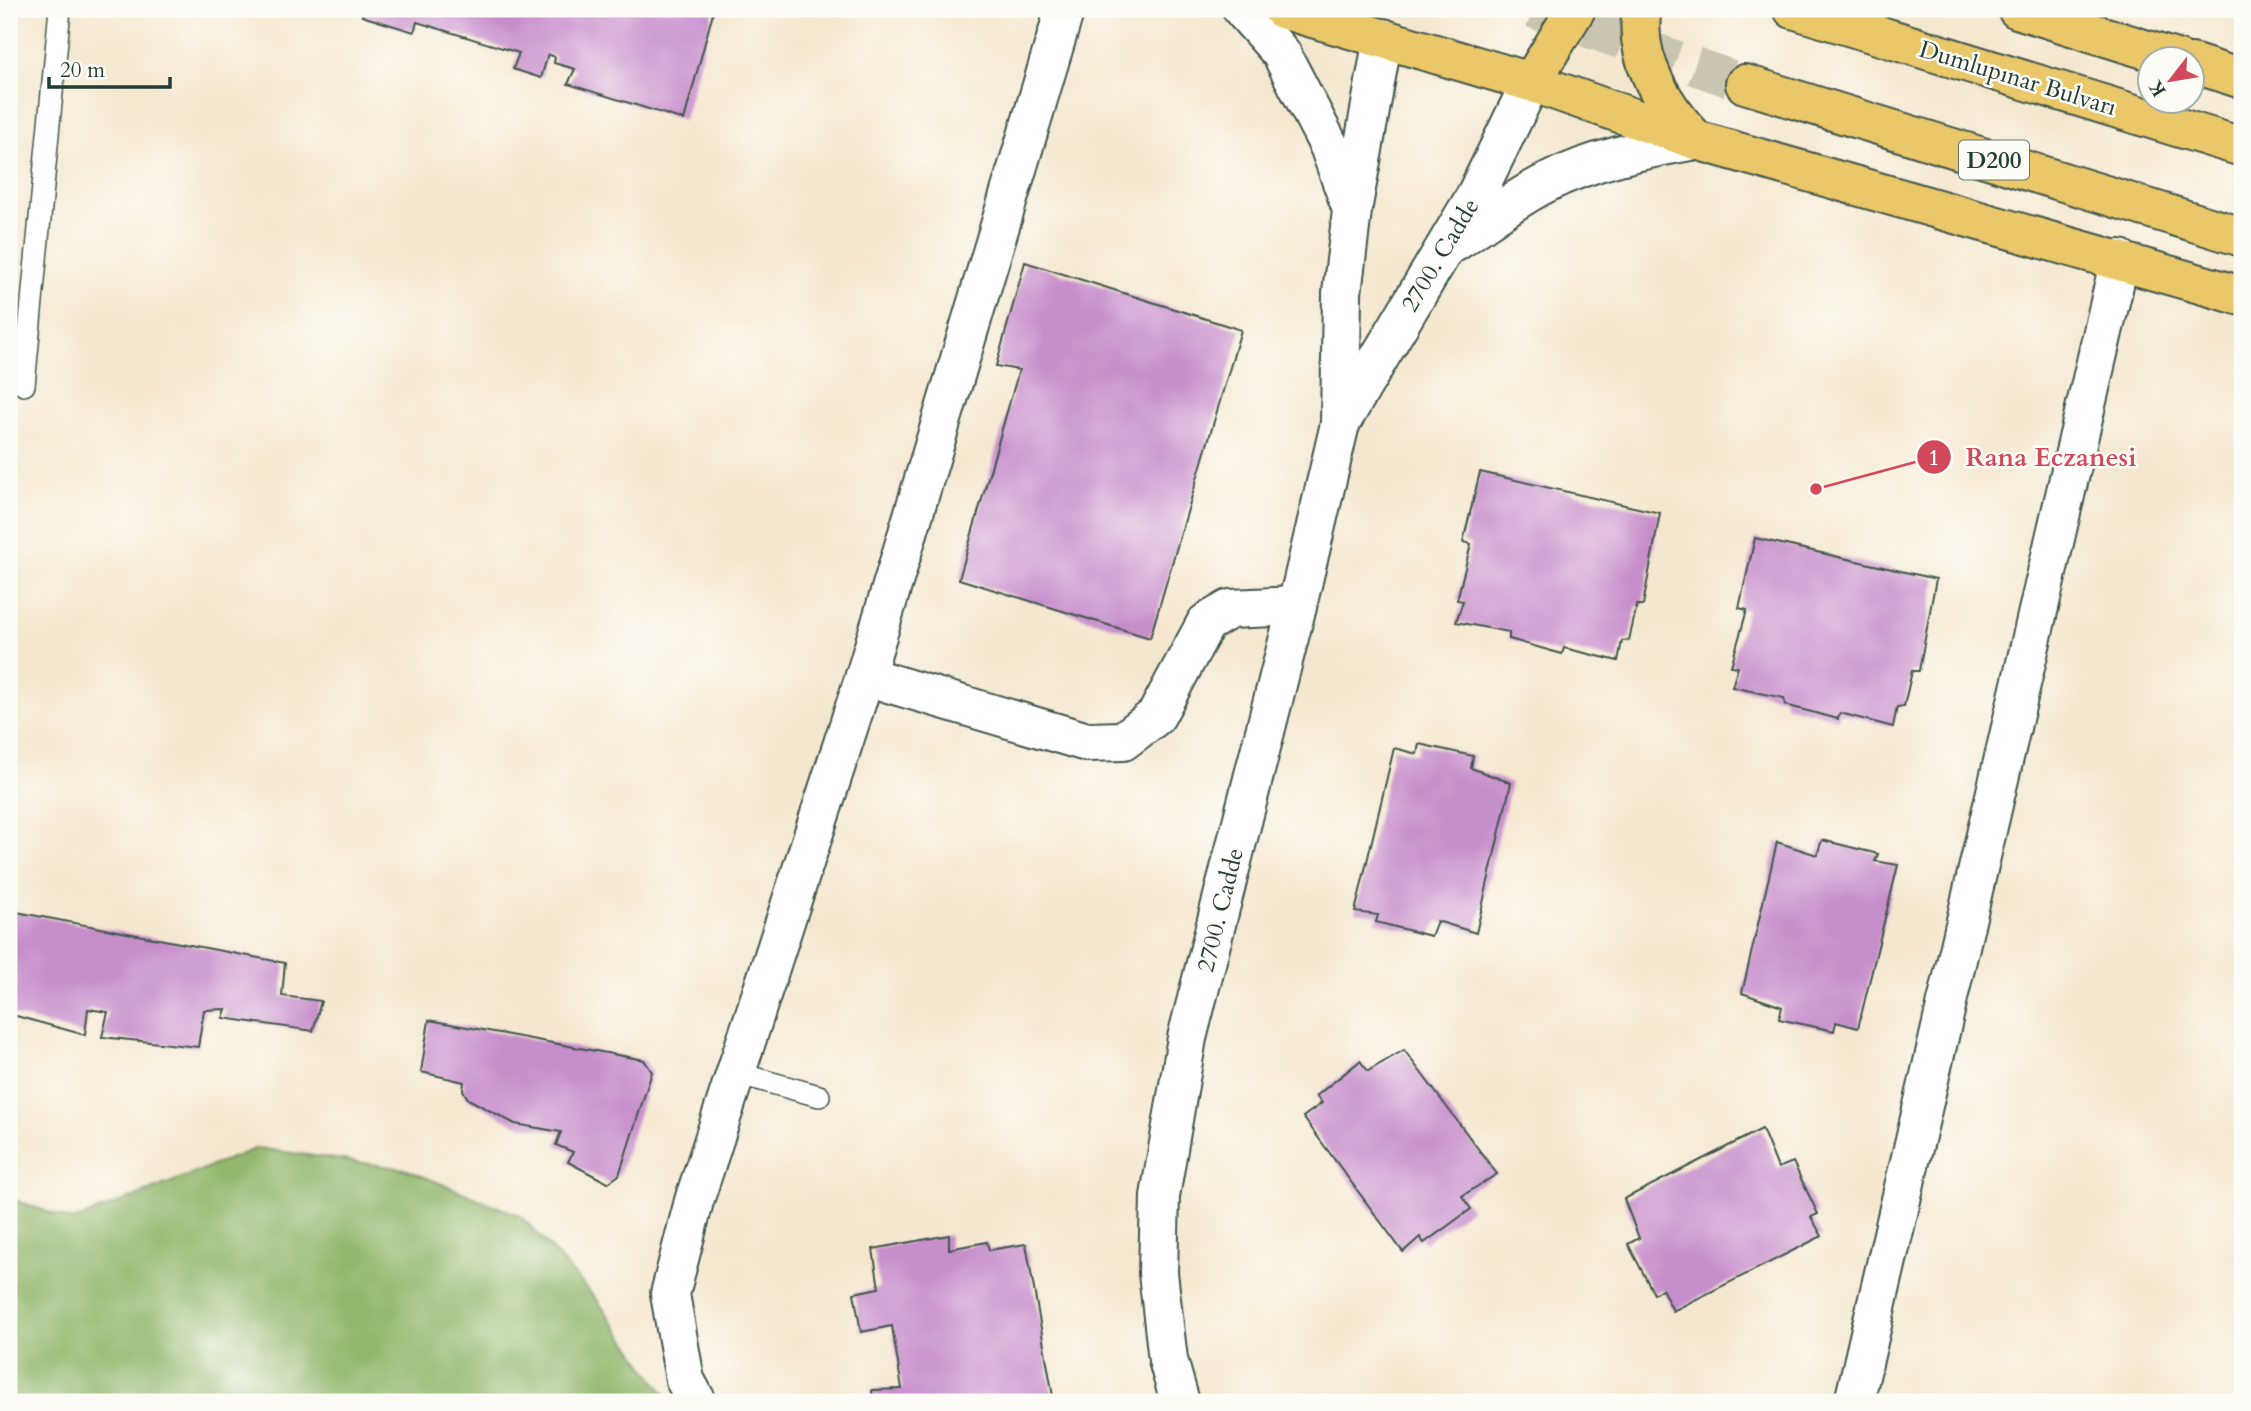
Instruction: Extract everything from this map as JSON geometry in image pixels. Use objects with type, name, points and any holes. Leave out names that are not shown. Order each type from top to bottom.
[{"type":"highway","points":[[1282,9],[1384,23],[1531,82],[1696,139],[2242,296]]},
{"type":"highway","points":[[1531,82],[1576,9]]},
{"type":"highway","points":[[1642,9],[1640,33],[1647,65],[1677,120],[1696,139]]},
{"type":"highway","name":"Dumlupınar Bulvarı","points":[[1793,9],[2242,148]]},
{"type":"highway","points":[[2017,9],[2136,46]]},
{"type":"highway","points":[[2206,67],[2242,79]]},
{"type":"highway","name":"D200","points":[[1745,84],[2242,237]]},
{"type":"street","points":[[697,1402],[685,1380],[670,1294],[694,1201],[865,676],[1065,9]]},
{"type":"street","points":[[1242,9],[1281,53],[1329,146],[1352,211]]},
{"type":"street","name":"2700. Cadde","points":[[1180,1402],[1168,1360],[1158,1273],[1160,1196],[1187,1038],[1297,606],[1340,424],[1342,293],[1352,211],[1384,23]]},
{"type":"street","name":"2700. Cadde","points":[[1340,424],[1494,162],[1531,82]]},
{"type":"street","points":[[1445,249],[1520,197],[1573,170],[1629,152],[1696,139]]},
{"type":"street","points":[[1854,1402],[2120,259]]},
{"type":"street","points":[[865,676],[1087,742],[1123,741],[1156,716],[1206,623],[1230,609],[1297,606]]},
{"type":"lane","points":[[24,385],[60,9]]},
{"type":"lane","points":[[736,1073],[819,1096]]},
{"type":"green space","points":[[257,1148],[405,1169],[521,1216],[597,1300],[670,1402],[9,1402],[9,1198],[73,1221]]},
{"type":"building","points":[[364,9],[714,9],[684,120],[568,84],[575,69],[554,63],[555,57],[548,54],[541,78],[513,69],[519,53],[417,22],[414,32],[362,16]]},
{"type":"building","points":[[1025,262],[1241,330],[1150,638],[959,579],[1019,370],[996,366]]},
{"type":"building","points":[[1480,472],[1660,513],[1643,605],[1637,605],[1629,640],[1622,641],[1618,661],[1564,648],[1562,654],[1509,639],[1509,632],[1456,622],[1463,601],[1457,600],[1471,544],[1463,542]]},
{"type":"building","points":[[1755,538],[1936,579],[1919,671],[1912,671],[1904,706],[1897,707],[1893,727],[1840,713],[1838,719],[1785,705],[1784,698],[1732,687],[1738,667],[1731,666],[1747,610],[1739,608]]},
{"type":"building","points":[[1419,744],[1473,756],[1471,768],[1511,783],[1476,933],[1437,921],[1431,936],[1376,922],[1378,915],[1355,912],[1394,748],[1417,754]]},
{"type":"building","points":[[1822,840],[1878,854],[1875,861],[1898,865],[1858,1028],[1836,1022],[1834,1031],[1779,1019],[1782,1007],[1742,993],[1777,842],[1817,855]]},
{"type":"building","points":[[11,911],[285,963],[282,996],[321,1001],[313,1031],[223,1018],[226,1009],[204,1010],[198,1047],[102,1037],[108,1012],[88,1009],[85,1035],[9,1014]]},
{"type":"building","points":[[429,1020],[644,1060],[652,1072],[619,1175],[608,1183],[568,1162],[573,1152],[556,1145],[561,1132],[515,1124],[468,1099],[463,1090],[464,1082],[421,1072]]},
{"type":"building","points":[[1404,1050],[1497,1174],[1462,1196],[1471,1209],[1424,1243],[1420,1237],[1403,1252],[1303,1117],[1322,1103],[1316,1096],[1360,1061],[1368,1071]]},
{"type":"building","points":[[1762,1129],[1778,1168],[1793,1162],[1818,1214],[1811,1217],[1822,1236],[1673,1311],[1662,1289],[1654,1294],[1628,1244],[1639,1238],[1624,1199]]},
{"type":"building","points":[[949,1235],[949,1249],[987,1242],[989,1250],[1026,1244],[1054,1402],[873,1402],[872,1390],[902,1389],[892,1326],[861,1332],[854,1293],[879,1288],[873,1249]]},
{"type":"tunnel","points":[[1533,9],[1745,84]]},
{"type":"place","name":"Rana Eczanesi","points":[[1816,489]]}]
